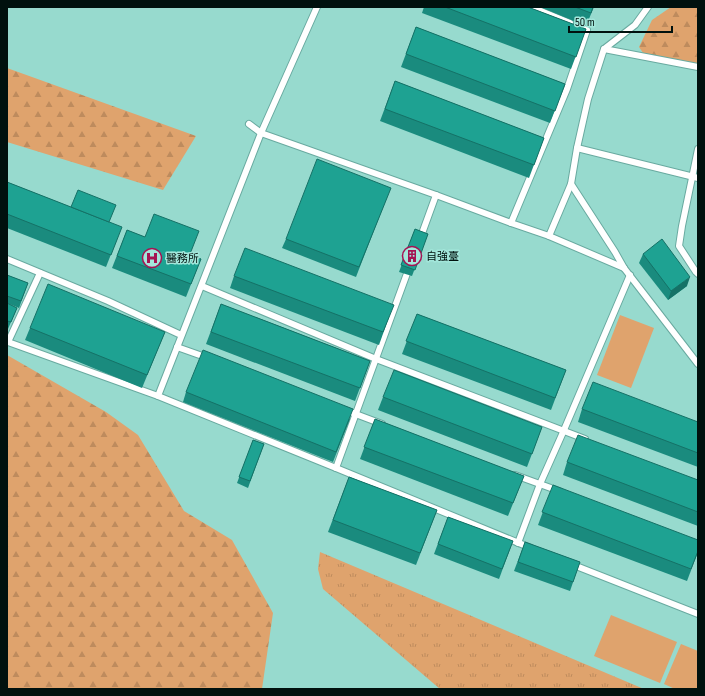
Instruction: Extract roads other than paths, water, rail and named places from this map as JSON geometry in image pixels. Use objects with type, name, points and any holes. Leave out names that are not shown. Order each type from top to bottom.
[{"type":"lane","points":[[158,396],[261,133],[317,7]]},
{"type":"lane","points":[[511,223],[567,89],[587,30],[531,7]]},
{"type":"lane","points":[[549,236],[571,184],[577,148],[588,100],[604,49],[635,25],[648,7]]},
{"type":"lane","points":[[604,49],[698,68]]},
{"type":"lane","points":[[249,124],[261,133],[549,236],[624,268]]},
{"type":"lane","points":[[577,148],[695,177]]},
{"type":"lane","points":[[698,149],[695,177],[679,246],[698,274]]},
{"type":"lane","points":[[571,184],[624,268],[698,364]]},
{"type":"lane","points":[[417,247],[436,195]]},
{"type":"lane","points":[[7,259],[108,301],[181,336]]},
{"type":"lane","points":[[336,468],[411,262]]},
{"type":"lane","points":[[40,273],[8,342],[158,396],[539,551]]},
{"type":"lane","points":[[518,543],[540,484],[630,275]]},
{"type":"lane","points":[[202,286],[376,359],[594,442]]},
{"type":"lane","points":[[177,347],[214,361]]},
{"type":"lane","points":[[341,409],[385,425]]},
{"type":"lane","points":[[510,473],[568,495]]},
{"type":"lane","points":[[568,563],[698,614]]},
{"type":"place","name":"自強臺","points":[[412,256]]},
{"type":"place","name":"醫務所","points":[[152,258]]}]
